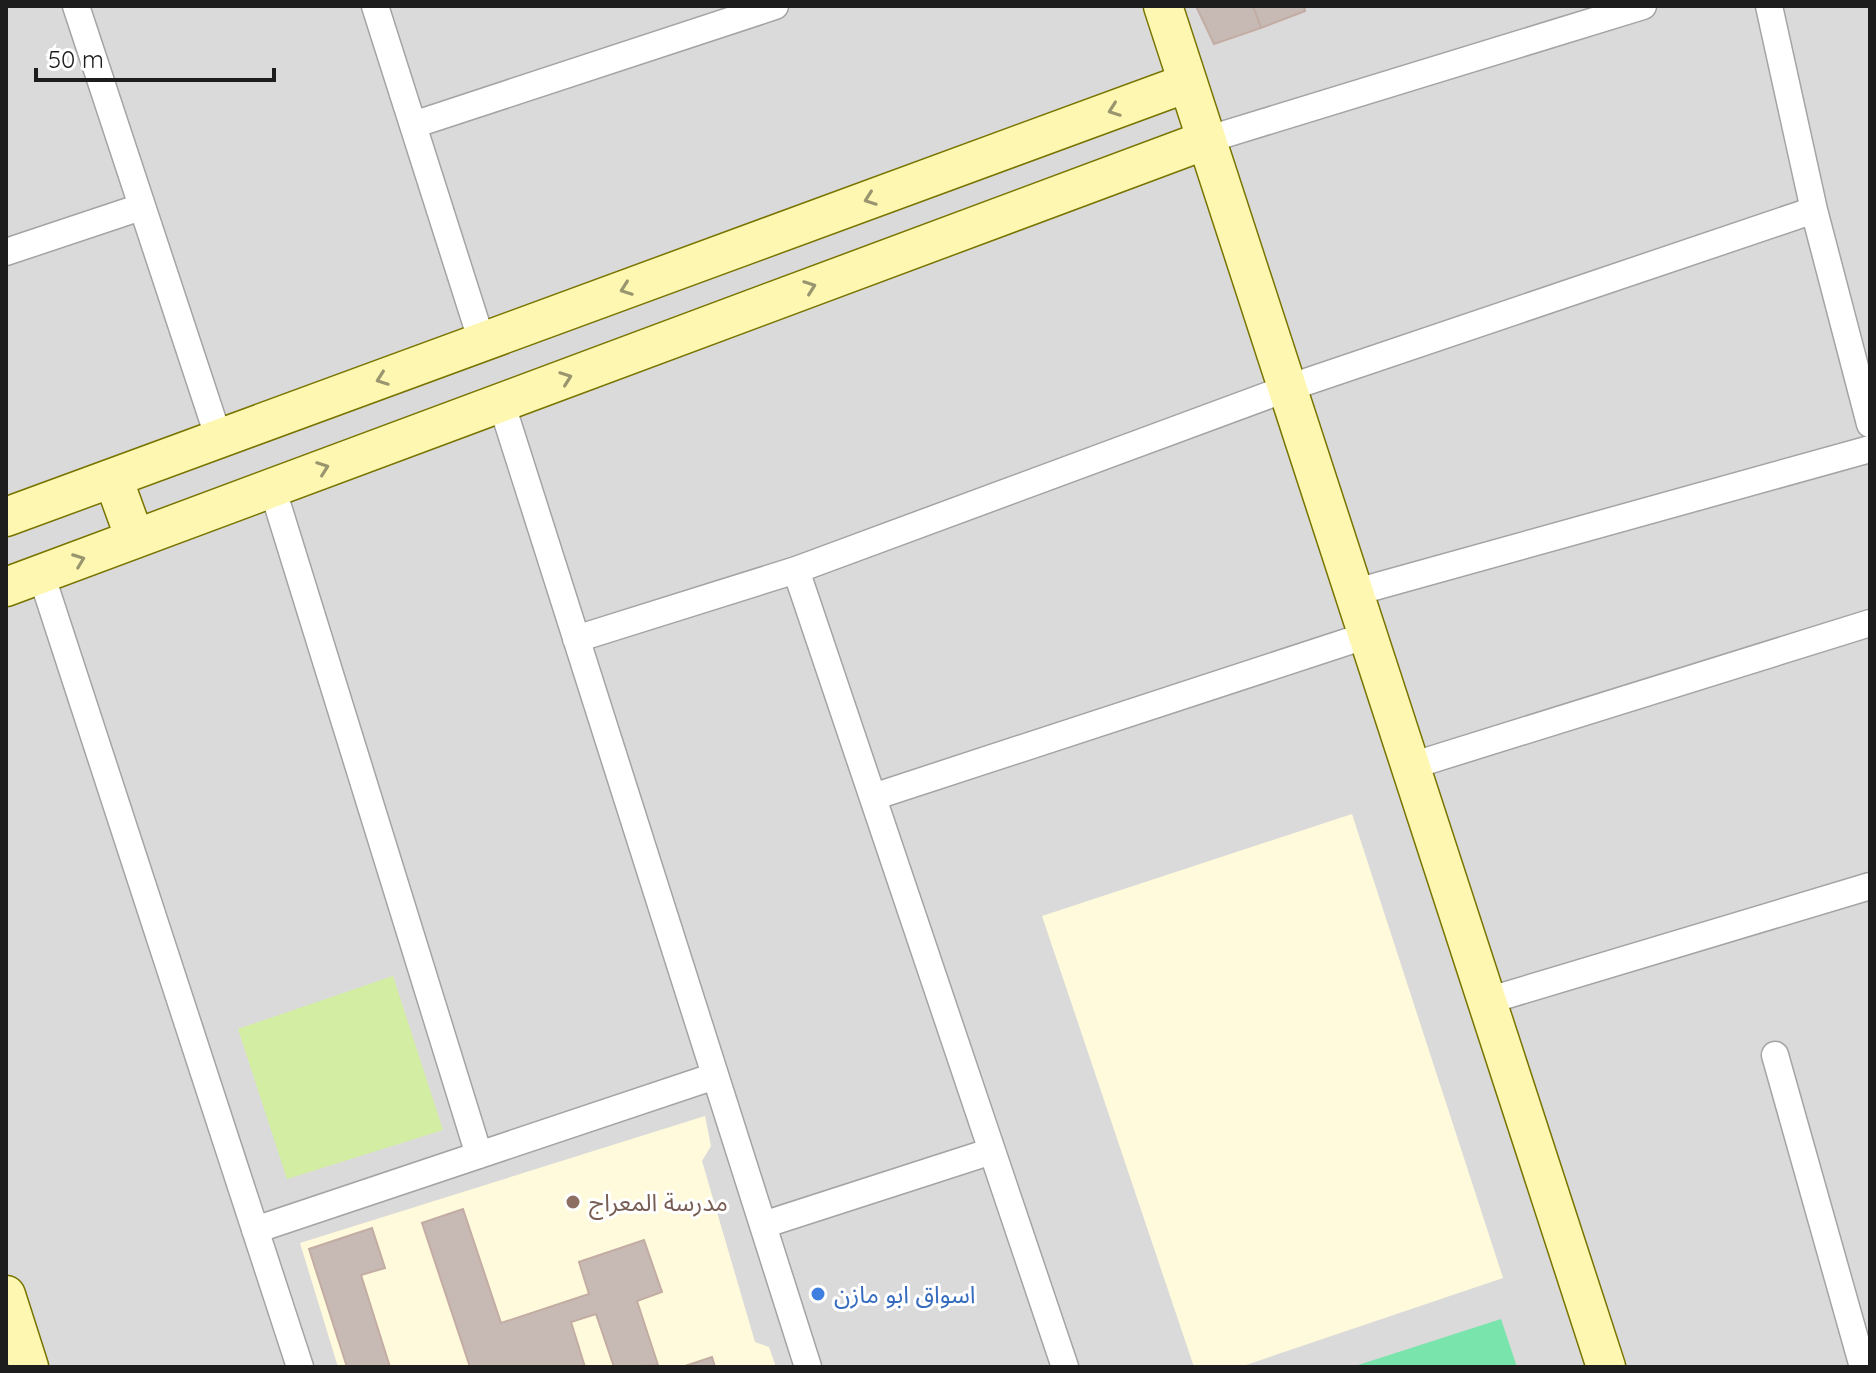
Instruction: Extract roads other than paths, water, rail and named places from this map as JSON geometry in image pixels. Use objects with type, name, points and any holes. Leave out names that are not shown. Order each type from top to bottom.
[{"type":"street","points":[[76,6],[219,439]]},
{"type":"street","points":[[375,6],[482,342]]},
{"type":"street","points":[[413,125],[775,6]]},
{"type":"street","points":[[1163,6],[1606,1367]]},
{"type":"street","points":[[6,587],[1206,140],[1643,6]]},
{"type":"street","points":[[1769,6],[1814,210],[1870,424]]},
{"type":"street","points":[[6,517],[1187,83]]},
{"type":"street","points":[[6,252],[141,207]]},
{"type":"street","points":[[576,639],[796,570],[1288,388],[1814,210]]},
{"type":"street","points":[[501,402],[808,1367]]},
{"type":"street","points":[[1356,592],[1870,449]]},
{"type":"street","points":[[113,478],[135,539]]},
{"type":"street","points":[[272,487],[479,1155]]},
{"type":"street","points":[[796,570],[1065,1367]]},
{"type":"street","points":[[41,574],[300,1367]]},
{"type":"street","points":[[1411,766],[1870,623]]},
{"type":"street","points":[[873,797],[1368,635]]},
{"type":"street","points":[[1487,1001],[1870,886]]},
{"type":"street","points":[[1775,1055],[1863,1367]]},
{"type":"street","points":[[255,1230],[715,1076]]},
{"type":"street","points":[[763,1225],[992,1151]]},
{"type":"street","points":[[6,1295],[29,1367]]},
{"type":"place","name":"مدرسة المعراج","points":[[573,1202]]},
{"type":"place","name":"اسواق ابو مازن","points":[[818,1294]]}]
